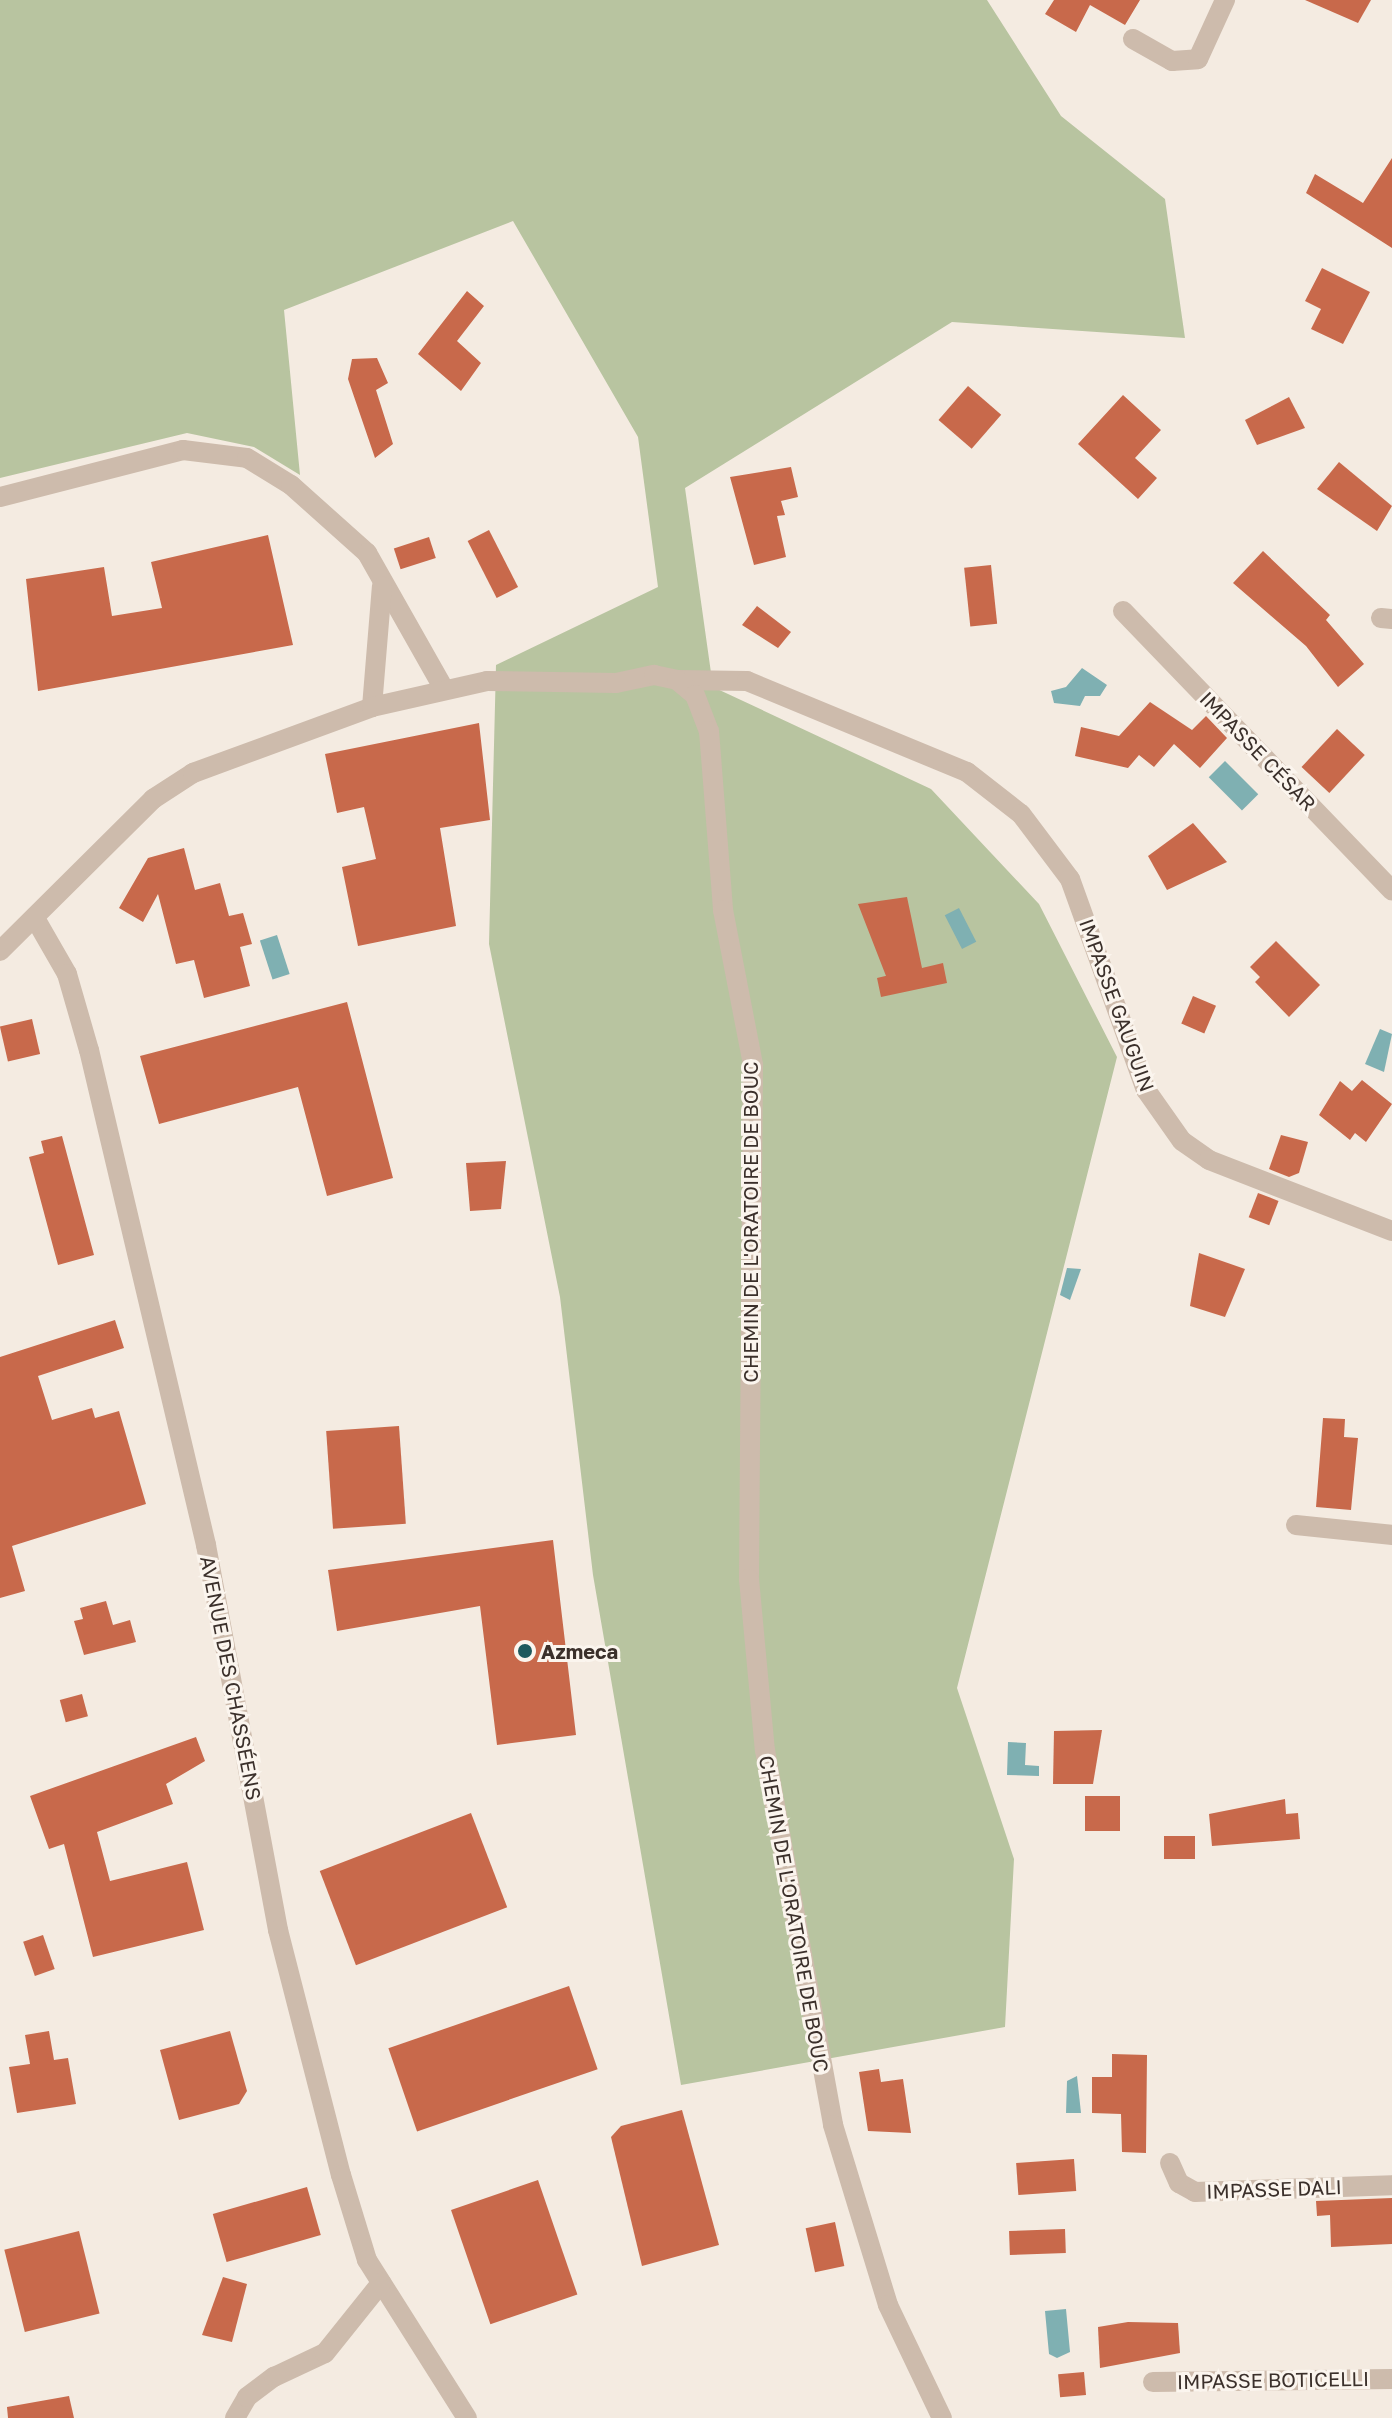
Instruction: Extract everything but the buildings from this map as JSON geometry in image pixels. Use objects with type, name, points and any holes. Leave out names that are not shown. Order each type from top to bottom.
[{"type":"street","points":[[1133,39],[1172,61],[1198,59],[1225,0]]},
{"type":"street","points":[[0,497],[171,452],[247,458],[332,518],[367,553],[382,586],[444,689]]},
{"type":"street","points":[[372,707],[382,586]]},
{"type":"street","name":"IMPASSE CÉSAR","points":[[1123,611],[1392,891]]},
{"type":"street","name":"IMPASSE GAUGUIN","points":[[677,680],[717,675],[747,681],[967,772],[1021,814],[1070,879],[1146,1090],[1182,1141],[1209,1160],[1392,1231]]},
{"type":"street","points":[[0,951],[36,920],[153,799],[180,782],[372,707],[444,689],[487,681],[677,680]]},
{"type":"street","name":"CHEMIN DE L'ORATOIRE DE BOUC","points":[[677,680],[695,695],[709,731],[723,910],[753,1065],[749,1579],[785,1884],[864,2237],[942,2418]]},
{"type":"street","name":"AVENUE DES CHASSÉENS","points":[[36,920],[67,974],[89,1050],[206,1545],[285,1958],[341,2175],[381,2283],[467,2418]]},
{"type":"street","points":[[1296,1525],[1392,1535]]},
{"type":"street","name":"IMPASSE DALI","points":[[1170,2163],[1179,2183],[1195,2192],[1392,2185]]},
{"type":"street","points":[[235,2418],[247,2397],[274,2377],[325,2353],[381,2283]]},
{"type":"street","name":"IMPASSE BOTICELLI","points":[[1153,2382],[1392,2379]]},
{"type":"green space","points":[[0,0],[987,0],[1061,116],[1165,199],[1185,338],[952,322],[685,488],[713,687],[931,789],[1039,904],[1117,1057],[957,1688],[1014,1859],[1005,2027],[681,2085],[593,1575],[560,1297],[489,944],[496,665],[658,587],[638,437],[513,221],[284,310],[300,475],[254,447],[187,433],[0,478]]},
{"type":"water","points":[[1082,668],[1107,685],[1100,696],[1085,696],[1080,706],[1054,703],[1051,691],[1066,687]]},
{"type":"water","points":[[1225,761],[1258,794],[1242,810],[1209,777]]},
{"type":"water","points":[[959,908],[976,942],[962,949],[945,915]]},
{"type":"water","points":[[277,935],[290,974],[273,980],[260,941]]},
{"type":"water","points":[[1380,1029],[1392,1034],[1384,1072],[1365,1064]]},
{"type":"water","points":[[1067,1268],[1081,1269],[1070,1300],[1060,1295]]},
{"type":"water","points":[[1008,1742],[1026,1743],[1025,1765],[1039,1766],[1039,1776],[1007,1775]]},
{"type":"water","points":[[1077,2076],[1081,2113],[1066,2113],[1067,2081]]},
{"type":"water","points":[[1066,2309],[1070,2352],[1057,2358],[1049,2354],[1045,2311]]},
{"type":"place","name":"Azmeca","points":[[525,1651]]}]
